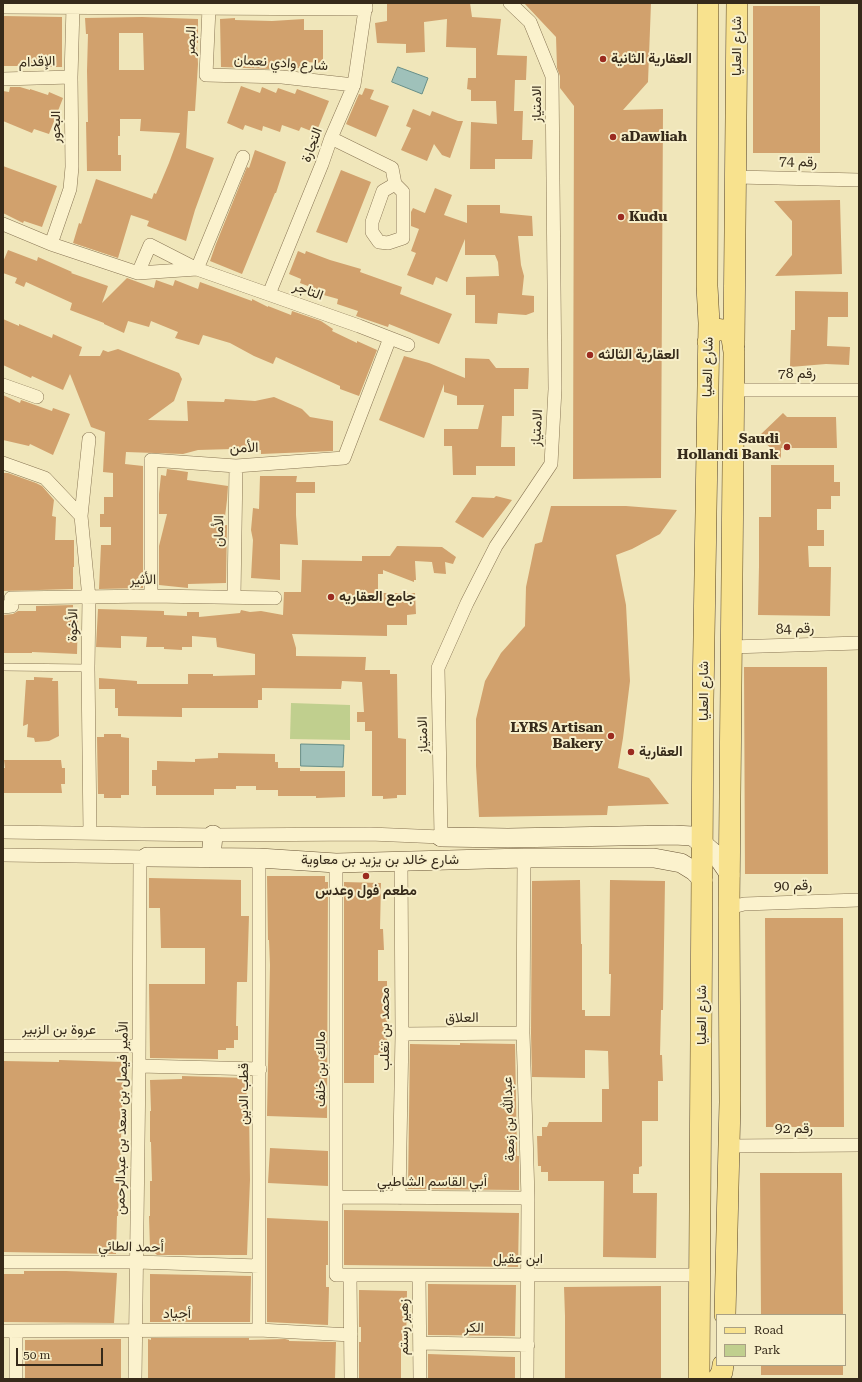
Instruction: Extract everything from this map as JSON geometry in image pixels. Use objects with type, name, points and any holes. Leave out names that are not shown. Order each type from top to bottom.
[{"type":"main road","name":"شارع العليا","points":[[699,1370],[704,684],[710,337],[708,3]]},
{"type":"main road","name":"شارع العليا","points":[[725,1314],[729,1146],[729,908],[737,177],[737,3]]},
{"type":"main road","name":"شارع العليا","points":[[710,337],[716,330],[729,331],[732,338],[734,352]]},
{"type":"main road","points":[[211,858],[213,835]]},
{"type":"main road","points":[[654,858],[660,848],[659,841],[655,836]]},
{"type":"main road","name":"شارع خالد بن يزيد بن معاوية","points":[[441,837],[508,838],[692,836],[717,856],[730,874]]},
{"type":"main road","name":"شارع خالد بن يزيد بن معاوية","points":[[144,857],[260,858],[336,862],[524,858],[654,858],[681,863],[694,871],[703,880]]},
{"type":"main road","points":[[718,1379],[724,1366]]},
{"type":"main road","points":[[724,1366],[724,1379]]},
{"type":"main road","points":[[699,1370],[709,1379]]},
{"type":"street","name":"الامتياز","points":[[441,837],[438,668],[467,603],[496,546],[551,464],[555,389],[552,76],[530,22],[510,3]]},
{"type":"street","points":[[3,7],[209,8],[366,6]]},
{"type":"street","name":"التجارة","points":[[269,294],[322,164],[331,138],[354,85],[366,6]]},
{"type":"street","name":"البحور","points":[[51,244],[70,189],[72,144],[71,77],[73,7]]},
{"type":"street","name":"البصر","points":[[206,75],[209,8]]},
{"type":"street","name":"شارع وادي نعمان","points":[[206,75],[282,77],[354,85]]},
{"type":"street","name":"الإقدام","points":[[3,79],[71,77]]},
{"type":"street","points":[[331,138],[392,168],[395,184]]},
{"type":"street","points":[[197,269],[243,157]]},
{"type":"street","name":"رقم 74","points":[[737,177],[859,180]]},
{"type":"street","name":"التاجر","points":[[3,224],[51,244],[138,272],[197,269]]},
{"type":"street","name":"التاجر","points":[[138,272],[150,245],[197,269],[408,345]]},
{"type":"street","name":"الأمن","points":[[151,596],[151,460],[236,466],[344,458],[390,338]]},
{"type":"street","points":[[3,385],[36,397]]},
{"type":"street","name":"رقم 78","points":[[735,390],[859,390]]},
{"type":"street","name":"الأخوة","points":[[89,439],[81,516],[89,598],[88,668],[90,833]]},
{"type":"street","points":[[3,463],[45,478],[81,516]]},
{"type":"street","name":"الأمان","points":[[234,597],[236,466]]},
{"type":"street","name":"الأثير","points":[[7,602],[151,596],[276,598]]},
{"type":"street","name":"رقم 84","points":[[731,647],[859,643]]},
{"type":"street","name":"شارع خالد بن يزيد بن معاوية","points":[[3,832],[213,835],[370,834],[441,837]]},
{"type":"street","name":"شارع خالد بن يزيد بن معاوية","points":[[3,856],[144,857]]},
{"type":"street","name":"الأمير فيصل بن سعد بن عبدالرحمن","points":[[135,1379],[140,1066],[139,1046],[144,857]]},
{"type":"street","name":"قطب الدين","points":[[259,1330],[260,858]]},
{"type":"street","name":"عبدالله بن زمعة","points":[[524,858],[523,1033],[528,1198],[527,1379]]},
{"type":"street","name":"محمد بن تغلب","points":[[399,1198],[402,1034],[401,861]]},
{"type":"street","name":"مالك بن خلف","points":[[336,862],[336,1275]]},
{"type":"street","name":"رقم 90","points":[[729,908],[744,904],[859,900]]},
{"type":"street","name":"العلاق","points":[[402,1034],[523,1033]]},
{"type":"street","name":"عروة بن الزبير","points":[[3,1046],[139,1046]]},
{"type":"street","points":[[140,1066],[260,1069]]},
{"type":"street","name":"رقم 92","points":[[729,1146],[859,1145]]},
{"type":"street","name":"أبي القاسم الشاطبي","points":[[337,1198],[528,1198]]},
{"type":"street","name":"أحمد الطائي","points":[[3,1262],[137,1262],[259,1266]]},
{"type":"street","name":"ابن عقيل","points":[[336,1275],[700,1275]]},
{"type":"street","points":[[350,1275],[351,1379]]},
{"type":"street","name":"زهير رستم","points":[[419,1275],[420,1379]]},
{"type":"street","name":"أجياد","points":[[9,1331],[259,1330],[351,1335]]},
{"type":"street","points":[[9,1331],[16,1379]]},
{"type":"street","name":"الكر","points":[[420,1343],[528,1345]]},
{"type":"street","points":[[724,1366],[728,1379]]},
{"type":"lane","points":[[3,667],[88,668]]},
{"type":"green space","points":[[291,703],[350,705],[350,740],[290,739]]},
{"type":"water","points":[[398,67],[428,78],[422,94],[392,82]]},
{"type":"water","points":[[301,744],[344,745],[343,767],[301,766]]},
{"type":"building","points":[[387,3],[470,3],[472,17],[501,19],[497,55],[527,56],[526,80],[515,80],[514,111],[523,111],[522,140],[533,140],[532,159],[495,159],[495,169],[470,169],[471,122],[497,124],[496,101],[471,101],[471,90],[467,89],[468,78],[476,78],[476,48],[446,47],[447,19],[424,22],[425,52],[406,53],[406,44],[377,43],[375,23],[387,21]]},
{"type":"building","name":"العقارية الثالثه","points":[[524,3],[651,3],[648,82],[623,110],[663,109],[661,478],[573,479],[574,106],[560,88],[560,76],[557,68],[556,37]]},
{"type":"building","points":[[753,6],[820,6],[820,153],[753,153]]},
{"type":"building","points":[[3,16],[62,17],[62,67],[3,66]]},
{"type":"building","points":[[142,17],[198,19],[198,64],[195,111],[188,111],[186,148],[214,158],[195,210],[186,241],[147,226],[149,221],[131,215],[118,258],[73,243],[96,179],[152,199],[154,193],[156,194],[180,133],[140,131],[141,119],[120,119],[118,155],[121,155],[121,171],[87,171],[86,122],[88,122],[88,34],[86,34],[85,18]],"holes":[[[119,33],[143,33],[144,70],[119,70]]]},
{"type":"building","points":[[235,18],[235,20],[272,21],[304,19],[304,30],[323,30],[323,63],[304,62],[304,68],[290,68],[290,65],[270,65],[270,69],[221,67],[220,19]]},
{"type":"building","points":[[241,86],[260,93],[262,87],[276,93],[278,88],[295,94],[297,89],[329,101],[316,133],[301,127],[299,131],[282,125],[280,132],[263,126],[262,131],[245,125],[243,130],[227,123]]},
{"type":"building","points":[[10,87],[30,89],[48,95],[49,92],[63,98],[49,134],[34,129],[32,133],[3,121],[3,91],[9,92]]},
{"type":"building","points":[[365,88],[374,90],[370,99],[389,106],[376,137],[346,124],[359,94],[362,95]]},
{"type":"building","points":[[413,109],[430,116],[432,111],[458,121],[463,121],[450,158],[442,155],[434,144],[427,161],[401,150],[411,128],[406,126]]},
{"type":"building","points":[[255,150],[286,162],[276,193],[242,274],[210,261],[247,167],[249,168]]},
{"type":"building","points":[[3,166],[57,186],[42,227],[24,221],[23,223],[3,213]]},
{"type":"building","points":[[341,170],[371,182],[347,243],[316,232]]},
{"type":"building","points":[[435,188],[452,195],[444,215],[467,223],[467,205],[500,205],[500,213],[532,216],[533,236],[518,236],[521,265],[524,276],[522,295],[534,296],[534,312],[526,315],[498,313],[497,324],[475,323],[475,295],[466,295],[466,277],[499,276],[498,262],[495,255],[465,255],[465,239],[447,282],[436,277],[433,285],[407,275],[416,253],[411,251],[419,229],[411,226],[411,212],[413,208],[425,213]]},
{"type":"building","points":[[840,200],[842,274],[775,276],[792,255],[792,221],[774,201]]},
{"type":"building","points":[[8,250],[37,261],[38,257],[72,272],[71,273],[108,286],[102,303],[127,278],[154,288],[156,280],[173,286],[175,280],[198,289],[200,282],[252,301],[252,299],[268,307],[291,315],[292,311],[321,321],[333,329],[332,331],[357,343],[357,341],[377,350],[359,396],[340,389],[340,386],[276,357],[273,364],[230,343],[203,335],[199,345],[175,338],[178,332],[151,321],[149,327],[128,321],[124,333],[104,323],[70,310],[72,303],[26,282],[24,287],[15,283],[17,278],[3,273],[3,262]]},
{"type":"building","points":[[298,251],[305,254],[306,251],[361,269],[360,272],[402,287],[400,294],[452,314],[439,344],[389,324],[388,327],[356,316],[358,311],[337,304],[338,299],[320,294],[321,291],[300,283],[301,279],[289,274]]},
{"type":"building","points":[[795,291],[848,292],[848,317],[828,317],[827,346],[850,347],[849,365],[826,364],[790,367],[791,330],[795,330]]},
{"type":"building","points":[[3,319],[52,338],[53,334],[82,347],[79,356],[100,356],[103,350],[108,352],[118,349],[179,373],[182,379],[174,401],[148,420],[188,421],[187,401],[224,402],[225,399],[255,401],[274,397],[302,409],[310,417],[333,421],[333,451],[261,454],[261,450],[233,449],[198,450],[183,454],[126,452],[125,464],[143,466],[143,588],[99,589],[101,545],[111,545],[111,527],[100,527],[100,514],[104,514],[104,497],[113,497],[113,473],[103,472],[105,432],[91,427],[70,374],[63,390],[32,376],[31,378],[3,365]]},
{"type":"building","points":[[404,356],[429,363],[465,378],[465,358],[489,359],[496,368],[529,368],[528,389],[514,389],[514,416],[502,416],[501,447],[515,447],[515,466],[476,466],[476,475],[453,475],[452,446],[444,446],[444,429],[478,429],[484,405],[457,405],[457,396],[444,392],[444,384],[424,438],[379,420]]},
{"type":"building","points":[[3,395],[20,403],[21,400],[52,411],[53,408],[70,414],[53,455],[30,444],[29,446],[3,440]]},
{"type":"building","points":[[783,413],[787,417],[836,417],[837,448],[781,448],[781,459],[759,436]]},
{"type":"building","points":[[771,465],[834,465],[834,482],[840,482],[840,496],[831,496],[831,509],[817,509],[817,530],[824,530],[824,546],[808,546],[809,567],[831,567],[830,616],[758,615],[759,517],[771,517]]},
{"type":"building","points":[[167,469],[188,472],[187,480],[228,486],[224,525],[227,525],[226,583],[188,584],[188,588],[159,585],[159,546],[167,514],[159,514],[159,494],[161,475],[166,476]]},
{"type":"building","points":[[3,473],[8,473],[42,486],[54,500],[52,516],[56,517],[55,540],[74,540],[73,589],[3,591]]},
{"type":"building","points":[[260,476],[297,476],[296,482],[315,482],[315,493],[296,493],[298,545],[280,544],[280,580],[251,578],[253,540],[251,530],[253,508],[259,509]]},
{"type":"building","points":[[496,496],[512,500],[483,538],[455,522],[472,497],[494,498]]},
{"type":"building","points":[[551,506],[626,506],[677,510],[660,534],[632,549],[616,555],[626,605],[630,681],[618,768],[649,778],[669,804],[608,806],[607,815],[479,817],[476,766],[476,719],[485,681],[501,653],[525,626],[526,587],[535,544],[542,542]]},
{"type":"building","points":[[397,546],[442,547],[456,557],[453,564],[445,562],[446,574],[434,573],[432,562],[415,561],[416,580],[414,580],[414,582],[383,570],[383,574],[378,574],[378,593],[415,593],[416,614],[407,615],[407,625],[387,625],[387,636],[292,634],[296,648],[296,656],[366,657],[365,670],[390,670],[390,674],[397,674],[398,738],[406,739],[406,795],[397,795],[397,798],[383,799],[383,796],[372,796],[372,731],[365,731],[365,722],[357,722],[357,712],[364,712],[362,682],[342,681],[341,689],[262,688],[262,700],[258,700],[258,708],[182,708],[182,717],[118,716],[118,708],[115,708],[115,689],[99,689],[99,678],[137,681],[137,684],[188,684],[188,674],[213,674],[213,676],[255,675],[255,654],[217,647],[216,638],[192,636],[192,647],[182,647],[182,650],[164,649],[164,647],[146,647],[147,637],[121,636],[121,648],[96,647],[98,609],[164,611],[164,615],[187,616],[187,612],[199,612],[199,617],[240,613],[241,610],[250,612],[261,611],[283,615],[284,592],[301,592],[302,560],[362,561],[362,556],[390,556]]},
{"type":"building","points":[[73,605],[73,609],[78,609],[77,654],[32,652],[3,653],[3,615],[13,614],[18,611],[36,611],[36,606]]},
{"type":"building","points":[[744,667],[827,667],[828,874],[745,874]]},
{"type":"building","points":[[34,677],[53,678],[52,681],[58,681],[59,736],[49,741],[35,742],[34,738],[27,737],[28,724],[23,726],[26,680],[34,680]]},
{"type":"building","points":[[104,734],[121,734],[121,737],[129,738],[129,795],[121,795],[121,798],[104,798],[104,794],[98,794],[97,737],[104,737]]},
{"type":"building","points":[[218,753],[275,754],[275,762],[278,762],[278,768],[300,768],[300,771],[345,771],[345,797],[316,798],[316,796],[278,796],[278,790],[256,790],[256,786],[236,786],[236,789],[214,789],[214,795],[156,795],[156,786],[152,786],[152,770],[157,770],[157,761],[195,762],[195,759],[218,758]]},
{"type":"building","points":[[4,760],[61,760],[62,768],[65,768],[65,784],[61,784],[62,793],[4,793]]},
{"type":"building","points":[[267,876],[325,876],[325,882],[328,882],[327,1118],[267,1116],[270,965]]},
{"type":"building","points":[[149,878],[241,880],[241,916],[249,916],[247,982],[237,982],[236,1026],[238,1026],[238,1040],[234,1040],[234,1048],[218,1050],[218,1059],[150,1058],[149,984],[205,984],[205,948],[161,948],[160,908],[149,908]]},
{"type":"building","points":[[580,880],[582,1010],[585,1010],[585,1016],[610,1016],[610,880],[665,881],[663,1010],[661,1010],[660,1055],[662,1055],[663,1081],[658,1081],[658,1121],[642,1121],[642,1166],[639,1167],[639,1174],[633,1174],[633,1193],[657,1193],[656,1258],[603,1257],[604,1181],[548,1181],[548,1172],[541,1172],[541,1166],[538,1166],[537,1136],[542,1136],[542,1127],[547,1127],[549,1122],[602,1122],[602,1089],[609,1089],[608,1051],[585,1050],[585,1078],[532,1077],[532,881]]},
{"type":"building","points":[[344,882],[381,883],[380,929],[383,929],[384,950],[378,950],[378,981],[387,981],[387,1055],[374,1055],[374,1083],[344,1083]]},
{"type":"building","points":[[765,918],[843,918],[844,1127],[766,1127]]},
{"type":"building","points":[[460,1043],[515,1044],[519,1190],[408,1189],[410,1044],[460,1045]]},
{"type":"building","points":[[59,1060],[124,1062],[116,1254],[3,1252],[3,1061],[59,1062]]},
{"type":"building","points":[[182,1076],[247,1078],[246,1109],[249,1109],[250,1180],[247,1255],[157,1255],[150,1248],[150,1181],[152,1181],[150,1142],[150,1080],[182,1079]]},
{"type":"building","points":[[270,1148],[328,1151],[328,1186],[268,1183]]},
{"type":"building","points":[[760,1173],[842,1173],[843,1314],[761,1314]]},
{"type":"building","points":[[344,1210],[519,1213],[518,1267],[344,1265]]},
{"type":"building","points":[[267,1218],[328,1221],[328,1265],[326,1265],[326,1287],[329,1287],[328,1325],[267,1322]]},
{"type":"building","points":[[24,1271],[117,1273],[114,1323],[3,1322],[3,1274],[24,1274]]},
{"type":"building","points":[[150,1274],[251,1276],[250,1322],[150,1322]]},
{"type":"building","points":[[428,1284],[516,1285],[515,1336],[428,1335]]},
{"type":"building","points":[[661,1286],[661,1379],[565,1379],[564,1287]]},
{"type":"building","points":[[359,1290],[407,1291],[406,1349],[401,1349],[401,1379],[359,1379],[359,1342],[361,1342],[361,1327],[359,1327]]},
{"type":"building","points":[[151,1338],[249,1338],[249,1340],[285,1339],[289,1341],[336,1342],[335,1379],[148,1379],[148,1339],[151,1340]]},
{"type":"building","points":[[121,1339],[121,1379],[25,1379],[25,1340]]},
{"type":"building","points":[[428,1354],[515,1357],[515,1379],[428,1379]]},
{"type":"building","points":[[761,1366],[843,1366],[843,1375],[761,1375]]},
{"type":"place","name":"العقارية الثانية","points":[[603,59]]},
{"type":"place","name":"aDawliah","points":[[613,137]]},
{"type":"place","name":"Kudu","points":[[621,217]]},
{"type":"place","name":"العقارية الثالثه","points":[[590,355]]},
{"type":"place","name":"Saudi Hollandi Bank","points":[[787,447]]},
{"type":"place","name":"جامع العقاريه","points":[[331,597]]},
{"type":"place","name":"LYRS Artisan Bakery","points":[[611,736]]},
{"type":"place","name":"العقارية","points":[[631,752]]},
{"type":"place","name":"مطعم فول وعدس","points":[[366,876]]}]
